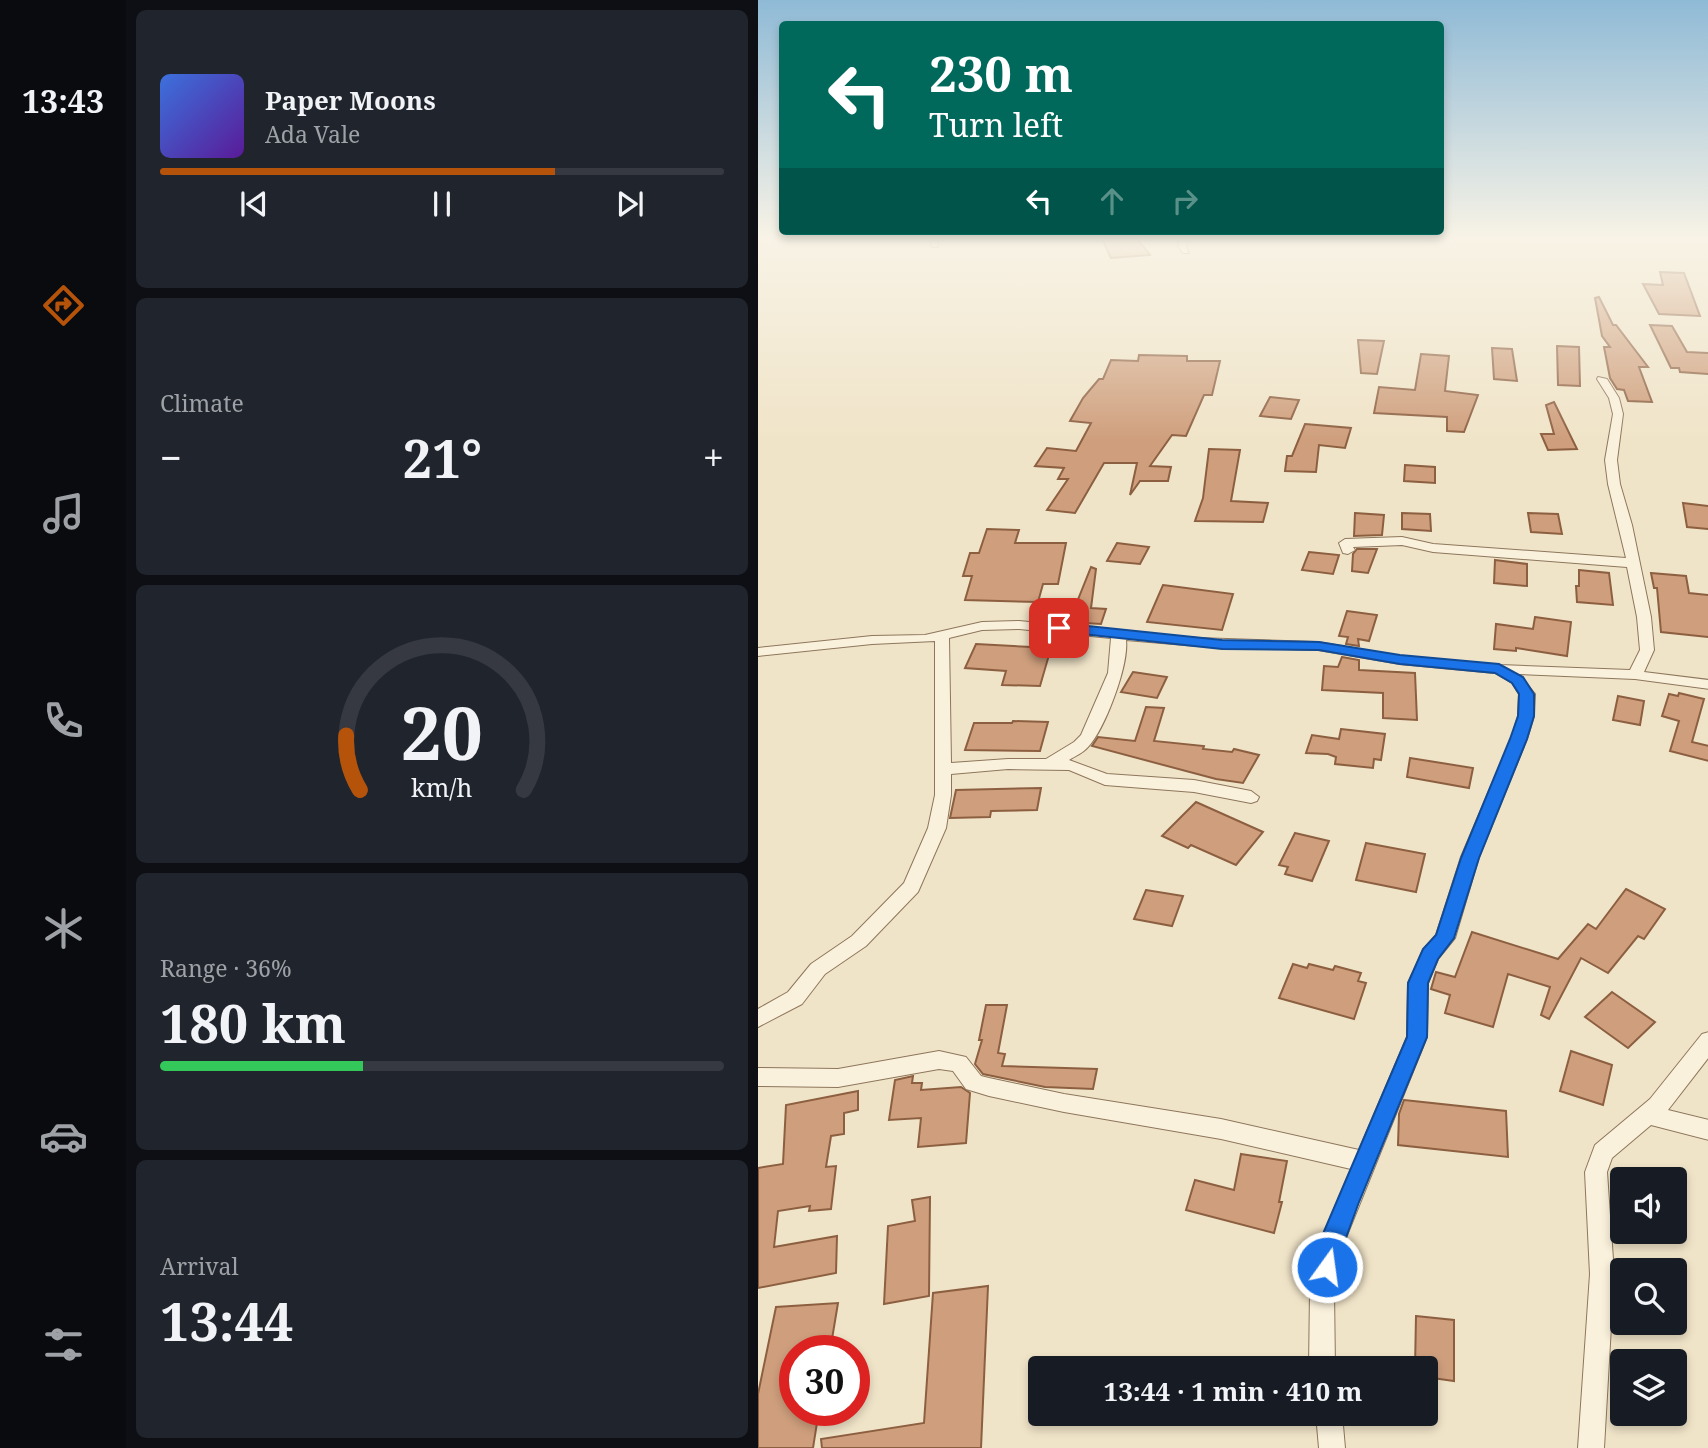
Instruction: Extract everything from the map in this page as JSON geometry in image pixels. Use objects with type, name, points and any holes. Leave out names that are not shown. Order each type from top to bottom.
[{"type":"street","points":[[1602,379],[1614,398],[1618,414],[1611,460],[1614,484],[1644,617],[1647,650],[1635,675]]},
{"type":"street","points":[[1348,550],[1345,543],[1402,541],[1433,548],[1633,564]]},
{"type":"street","points":[[758,652],[942,636],[982,626],[1019,625],[1222,644],[1319,646],[1400,660],[1499,669],[1635,675],[1708,685]]},
{"type":"street","points":[[1050,764],[1080,746],[1088,736],[1118,663],[1118,633]]},
{"type":"street","points":[[758,1019],[795,998],[818,969],[859,941],[913,887],[937,828],[943,796],[942,636]]},
{"type":"street","points":[[1322,1356],[1322,1291],[1331,1243],[1417,1037],[1418,983],[1430,955],[1445,938],[1470,858],[1526,716],[1527,694],[1518,680],[1499,669]]},
{"type":"street","points":[[944,769],[1071,765],[1105,779],[1194,786],[1251,797]]},
{"type":"street","points":[[1591,1448],[1602,1273],[1596,1172],[1603,1152],[1658,1106],[1708,1040]]},
{"type":"street","points":[[758,1077],[838,1078],[939,1060],[959,1063],[974,1083],[989,1087],[1064,1103],[1221,1129],[1365,1162]]},
{"type":"street","points":[[1648,1114],[1708,1130]]},
{"type":"street","points":[[1330,1426],[1332,1448]]},
{"type":"building","points":[[1596,305],[1603,305],[1613,325],[1616,325],[1648,367],[1639,367],[1652,402],[1628,401],[1624,390],[1617,389],[1610,378],[1604,347],[1610,347],[1602,336]]},
{"type":"building","points":[[1654,305],[1696,305],[1700,316],[1659,314]]},
{"type":"building","points":[[1650,325],[1672,326],[1687,352],[1709,353],[1709,374],[1680,372],[1679,368],[1671,368]]},
{"type":"building","points":[[1358,340],[1384,341],[1377,374],[1361,373]]},
{"type":"building","points":[[1557,346],[1579,347],[1580,386],[1558,385]]},
{"type":"building","points":[[1492,348],[1512,349],[1517,381],[1494,379]]},
{"type":"building","points":[[1421,354],[1449,356],[1445,391],[1478,395],[1464,432],[1447,431],[1447,417],[1374,413],[1379,387],[1415,390]]},
{"type":"building","points":[[1139,355],[1187,356],[1187,361],[1220,361],[1212,395],[1204,395],[1186,436],[1172,435],[1150,466],[1171,467],[1168,481],[1140,481],[1130,495],[1137,463],[1104,463],[1075,513],[1047,510],[1068,479],[1058,479],[1064,468],[1035,466],[1047,448],[1076,451],[1091,423],[1070,421],[1083,398],[1099,379],[1103,379],[1111,360],[1138,361]]},
{"type":"building","points":[[1270,397],[1299,400],[1291,419],[1260,416]]},
{"type":"building","points":[[1554,402],[1577,449],[1548,450],[1541,434],[1554,434],[1546,405]]},
{"type":"building","points":[[1305,424],[1351,428],[1345,448],[1319,445],[1316,472],[1285,471],[1287,456],[1292,456]]},
{"type":"building","points":[[1209,449],[1240,450],[1231,501],[1268,503],[1263,522],[1195,521],[1203,498]]},
{"type":"building","points":[[1405,465],[1435,467],[1435,483],[1404,481]]},
{"type":"building","points":[[1683,503],[1709,506],[1709,529],[1687,527]]},
{"type":"building","points":[[1355,513],[1384,515],[1382,535],[1354,536]]},
{"type":"building","points":[[1402,513],[1430,514],[1431,531],[1402,529]]},
{"type":"building","points":[[1528,513],[1558,514],[1562,534],[1531,532]]},
{"type":"building","points":[[987,529],[1019,530],[1015,543],[1066,543],[1058,584],[1043,584],[1038,602],[965,600],[972,576],[963,576],[970,553],[979,553]]},
{"type":"building","points":[[1117,543],[1149,547],[1140,564],[1107,561]]},
{"type":"building","points":[[1357,549],[1377,549],[1368,573],[1352,571],[1353,554]]},
{"type":"building","points":[[1309,552],[1339,555],[1333,574],[1302,570]]},
{"type":"building","points":[[1495,560],[1527,564],[1527,586],[1494,583]]},
{"type":"building","points":[[1091,567],[1096,569],[1091,608],[1106,609],[1101,624],[1069,622]]},
{"type":"building","points":[[1579,570],[1609,573],[1613,605],[1577,602]]},
{"type":"building","points":[[1651,573],[1686,576],[1689,593],[1709,595],[1709,637],[1661,632],[1657,588],[1654,588]]},
{"type":"building","points":[[1163,585],[1233,594],[1222,630],[1147,622]]},
{"type":"building","points":[[1347,611],[1377,615],[1369,641],[1358,639],[1359,646],[1346,644],[1348,637],[1339,636]]},
{"type":"building","points":[[1535,617],[1571,622],[1567,656],[1516,648],[1516,651],[1494,649],[1496,624],[1533,629]]},
{"type":"building","points":[[976,644],[1051,648],[1040,686],[1002,685],[1006,671],[965,668]]},
{"type":"building","points":[[1342,657],[1359,660],[1359,670],[1415,673],[1417,720],[1383,718],[1383,693],[1322,690],[1324,666],[1338,667]]},
{"type":"building","points":[[1133,672],[1167,677],[1157,698],[1121,692]]},
{"type":"building","points":[[1679,693],[1704,699],[1692,742],[1709,746],[1709,761],[1670,751],[1679,721],[1662,716],[1669,694],[1678,696]]},
{"type":"building","points":[[1618,696],[1644,701],[1640,725],[1613,720]]},
{"type":"building","points":[[1146,707],[1164,708],[1154,741],[1232,752],[1234,749],[1259,755],[1243,783],[1216,779],[1092,746],[1098,737],[1135,741]]},
{"type":"building","points":[[1048,722],[1040,751],[965,750],[974,723]]},
{"type":"building","points":[[1341,729],[1385,734],[1381,760],[1374,759],[1373,768],[1335,764],[1336,757],[1306,753],[1312,735],[1339,739]]},
{"type":"building","points":[[1410,758],[1473,768],[1469,788],[1407,777]]},
{"type":"building","points":[[1041,788],[1037,810],[991,811],[990,817],[950,818],[956,790]]},
{"type":"building","points":[[1196,802],[1263,832],[1236,865],[1191,845],[1188,848],[1162,836]]},
{"type":"building","points":[[1295,833],[1329,841],[1312,881],[1285,874],[1288,867],[1279,865]]},
{"type":"building","points":[[1366,843],[1425,854],[1416,892],[1356,880]]},
{"type":"building","points":[[1626,889],[1665,909],[1644,939],[1638,936],[1608,973],[1581,958],[1549,1019],[1541,1015],[1550,987],[1508,974],[1493,1027],[1445,1013],[1450,995],[1431,989],[1436,972],[1455,977],[1472,932],[1558,959],[1588,924],[1596,929]]},
{"type":"building","points":[[1146,890],[1183,896],[1172,926],[1134,919]]},
{"type":"building","points":[[1293,964],[1307,968],[1309,964],[1333,970],[1335,966],[1361,973],[1358,981],[1366,983],[1354,1019],[1279,998]]},
{"type":"building","points":[[1612,992],[1655,1022],[1628,1048],[1585,1017]]},
{"type":"building","points":[[986,1005],[1007,1005],[998,1053],[1005,1054],[1002,1066],[1097,1069],[1093,1089],[1045,1087],[983,1074],[975,1064],[982,1040],[979,1040]]},
{"type":"building","points":[[1571,1051],[1612,1065],[1603,1105],[1560,1091]]},
{"type":"building","points":[[913,1076],[912,1083],[922,1083],[921,1090],[961,1087],[970,1093],[966,1143],[918,1147],[921,1118],[889,1120],[895,1080]]},
{"type":"building","points":[[858,1091],[858,1110],[844,1113],[844,1134],[831,1136],[826,1167],[836,1166],[831,1209],[809,1211],[810,1206],[778,1211],[774,1247],[837,1236],[836,1273],[758,1288],[758,1168],[783,1164],[786,1105]]},
{"type":"building","points":[[1404,1100],[1506,1111],[1508,1157],[1398,1145],[1399,1114]]},
{"type":"building","points":[[1241,1154],[1287,1161],[1279,1202],[1282,1202],[1274,1233],[1186,1210],[1195,1180],[1234,1190]]},
{"type":"building","points":[[930,1197],[929,1296],[884,1304],[888,1226],[915,1221],[912,1200]]},
{"type":"building","points":[[988,1286],[981,1448],[822,1448],[821,1439],[924,1423],[933,1293]]},
{"type":"building","points":[[838,1303],[833,1335],[779,1335],[779,1426],[816,1426],[813,1448],[758,1448],[758,1394],[776,1307]]},
{"type":"building","points":[[1416,1316],[1454,1320],[1454,1381],[1438,1379],[1438,1356],[1415,1356]]},
{"type":"route","points":[[1059,628],[1222,644],[1319,646],[1357,650],[1400,660],[1499,669],[1518,680],[1527,694],[1526,716],[1519,739],[1470,858],[1445,938],[1430,955],[1418,983],[1417,1037],[1392,1102],[1347,1202],[1331,1243],[1327,1267]]}]
